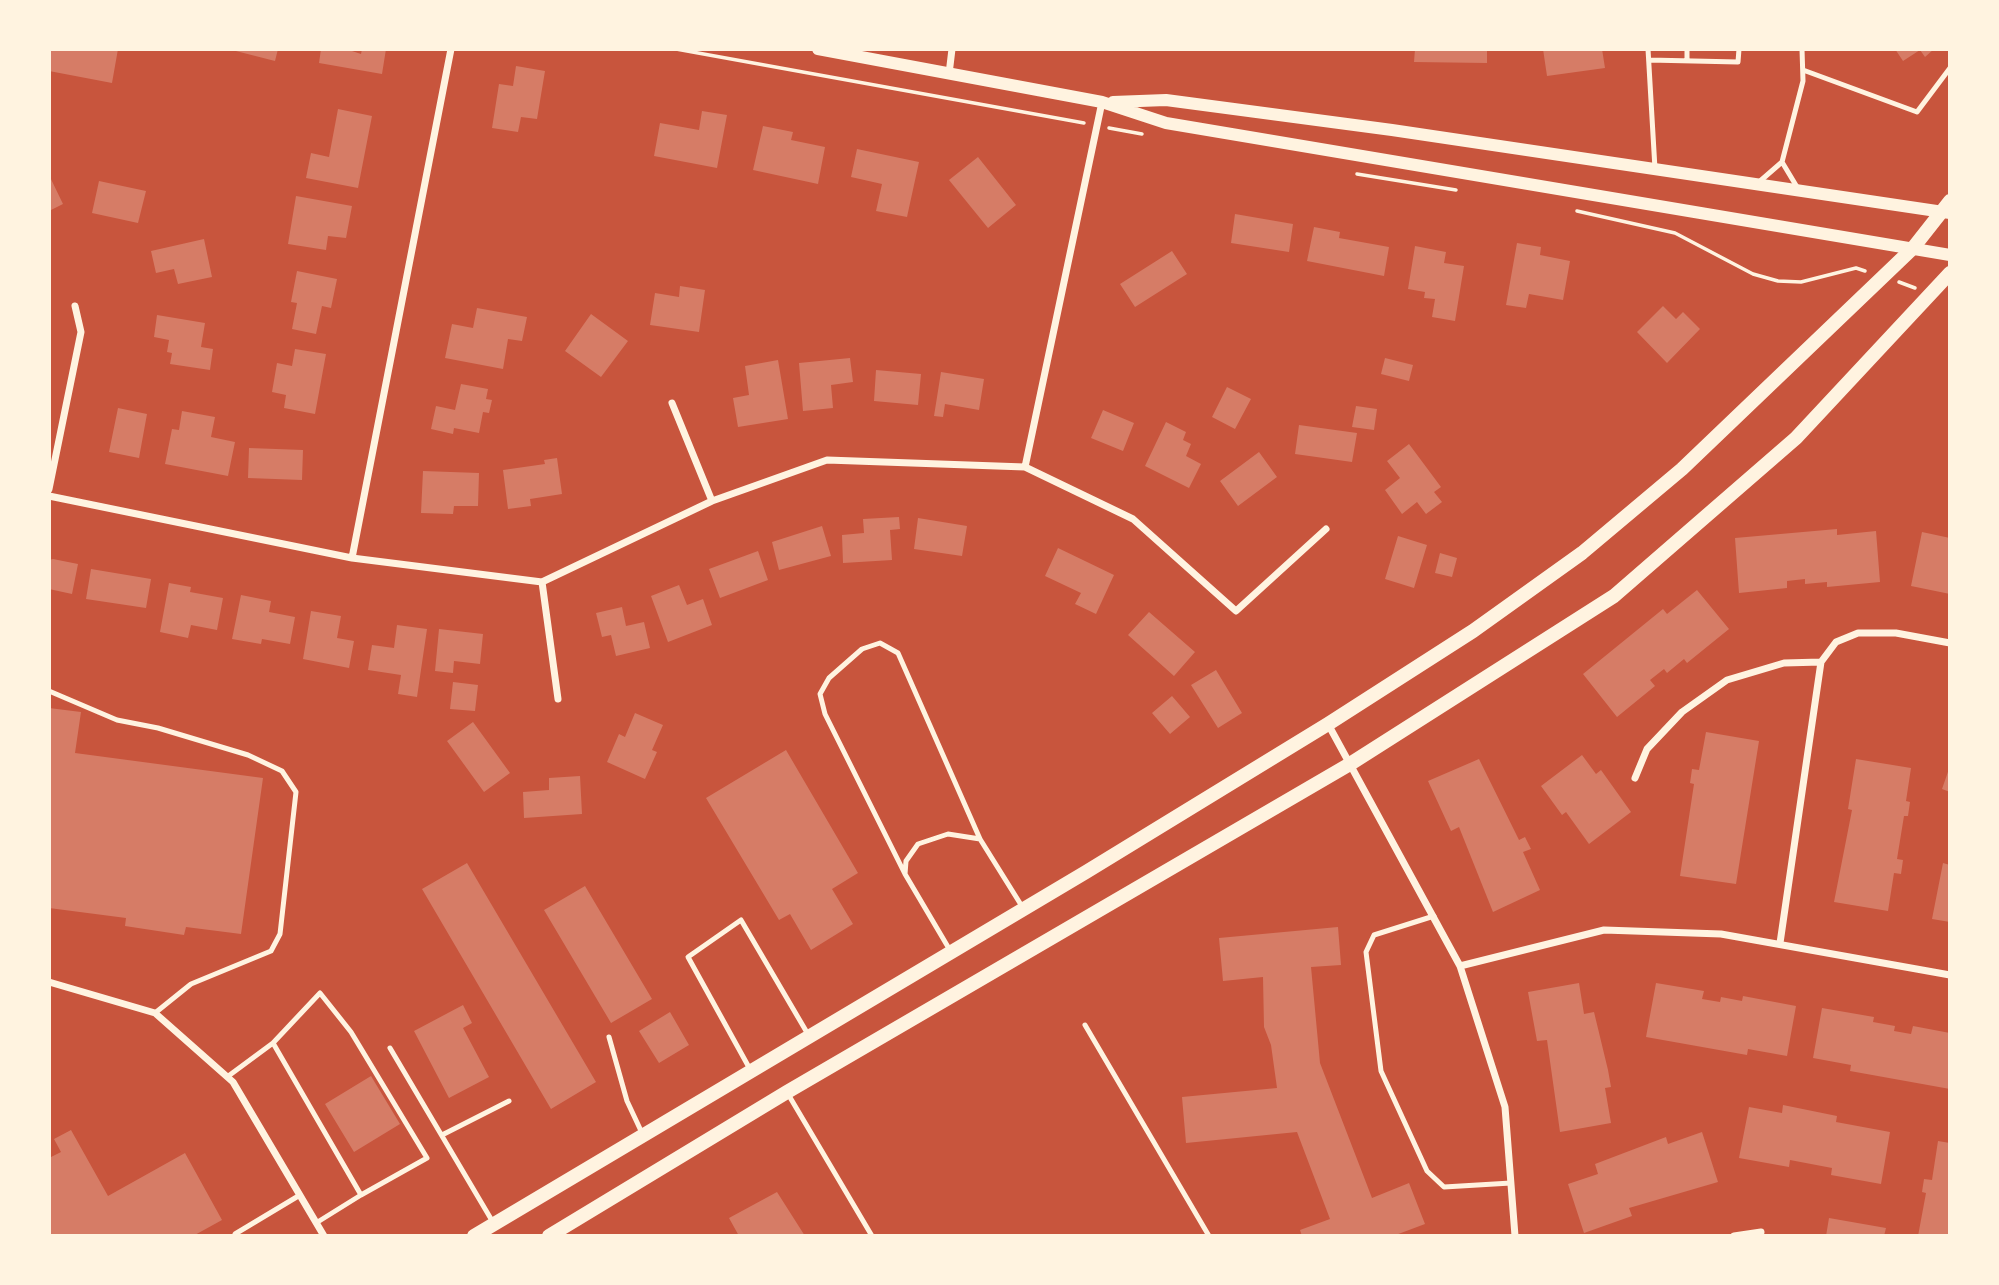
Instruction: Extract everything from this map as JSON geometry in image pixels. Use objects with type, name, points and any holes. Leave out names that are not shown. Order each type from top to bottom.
[{"type":"main road","points":[[474,1236],[1023,909],[1328,724],[1473,631],[1582,553],[1682,469],[1913,248],[1948,208]]},
{"type":"main road","points":[[549,1236],[787,1092],[1350,764],[1614,596],[1796,438],[1950,274]]},
{"type":"street","points":[[352,558],[451,49]]},
{"type":"street","points":[[817,49],[1102,102],[1167,123],[1950,255]]},
{"type":"street","points":[[949,74],[952,49]]},
{"type":"street","points":[[1102,102],[1166,100],[1798,190],[1948,208]]},
{"type":"street","points":[[1025,467],[1102,102]]},
{"type":"street","points":[[49,489],[81,332],[75,306]]},
{"type":"street","points":[[672,403],[712,501]]},
{"type":"street","points":[[49,496],[352,558],[542,582],[712,501],[827,460],[1025,467],[1133,519],[1236,611],[1326,529]]},
{"type":"street","points":[[542,582],[558,699]]},
{"type":"street","points":[[1780,943],[1821,662],[1836,642],[1858,633],[1896,634],[1950,643]]},
{"type":"street","points":[[1635,778],[1647,749],[1664,730],[1682,712],[1727,680],[1784,663],[1821,662]]},
{"type":"street","points":[[1328,724],[1460,965],[1505,1107],[1515,1236]]},
{"type":"street","points":[[1460,965],[1604,930],[1721,934],[1950,975]]},
{"type":"street","points":[[49,982],[156,1013],[227,1077],[324,1236]]},
{"type":"street","points":[[1734,1236],[1761,1232]]},
{"type":"lane","points":[[1648,49],[1655,169]]},
{"type":"lane","points":[[1687,49],[1687,61]]},
{"type":"lane","points":[[1649,60],[1738,62],[1739,49]]},
{"type":"lane","points":[[1757,184],[1782,162],[1803,81],[1802,49]]},
{"type":"lane","points":[[1803,69],[1917,112],[1950,68]]},
{"type":"lane","points":[[1782,162],[1798,190]]},
{"type":"lane","points":[[951,952],[905,874],[824,715],[821,694],[829,678],[862,649],[880,643],[898,653],[980,839],[1023,909]]},
{"type":"lane","points":[[49,691],[117,720],[158,728],[248,755],[282,771],[296,792],[280,934],[271,951],[191,984],[156,1013]]},
{"type":"lane","points":[[905,874],[906,861],[918,844],[947,834],[980,839]]},
{"type":"lane","points":[[1434,916],[1374,935],[1366,951],[1381,1071],[1427,1171],[1444,1187],[1511,1183]]},
{"type":"lane","points":[[751,1071],[688,957],[741,920],[809,1036]]},
{"type":"lane","points":[[227,1077],[273,1043],[320,993],[351,1032],[427,1158],[316,1223]]},
{"type":"lane","points":[[1085,1025],[1209,1236]]},
{"type":"lane","points":[[609,1037],[627,1101],[643,1135]]},
{"type":"lane","points":[[273,1043],[361,1195]]},
{"type":"lane","points":[[390,1048],[494,1224]]},
{"type":"lane","points":[[787,1092],[872,1236]]},
{"type":"lane","points":[[442,1135],[509,1101]]},
{"type":"lane","points":[[234,1235],[300,1195]]},
{"type":"path","points":[[676,49],[1149,136]]},
{"type":"path","points":[[1347,172],[1469,192]]},
{"type":"path","points":[[1575,210],[1675,233],[1753,274],[1778,281],[1801,282],[1856,268]]},
{"type":"building","points":[[49,49],[118,49],[112,83],[49,71]]},
{"type":"building","points":[[228,49],[278,49],[275,61]]},
{"type":"building","points":[[321,49],[346,49],[361,54],[362,49],[386,49],[382,74],[319,63]]},
{"type":"building","points":[[1415,49],[1487,49],[1487,63],[1414,62]]},
{"type":"building","points":[[1543,49],[1602,49],[1605,68],[1547,76]]},
{"type":"building","points":[[1895,49],[1934,49],[1925,57],[1920,50],[1903,61]]},
{"type":"building","points":[[516,66],[545,71],[537,119],[521,117],[518,132],[492,128],[499,84],[513,86]]},
{"type":"building","points":[[338,109],[372,116],[358,188],[306,178],[311,153],[329,157]]},
{"type":"building","points":[[702,111],[727,115],[717,168],[654,156],[660,123],[699,130]]},
{"type":"building","points":[[763,126],[793,132],[791,140],[825,147],[818,184],[753,170]]},
{"type":"building","points":[[857,149],[919,162],[907,217],[876,211],[882,184],[851,177]]},
{"type":"building","points":[[978,157],[1016,205],[988,228],[949,180]]},
{"type":"building","points":[[49,175],[63,204],[49,211]]},
{"type":"building","points":[[99,181],[146,191],[138,223],[92,213]]},
{"type":"building","points":[[296,196],[352,206],[346,238],[328,236],[326,250],[288,244]]},
{"type":"building","points":[[1235,214],[1293,224],[1289,252],[1231,243]]},
{"type":"building","points":[[1314,227],[1340,232],[1339,238],[1389,247],[1384,276],[1307,261]]},
{"type":"building","points":[[204,239],[212,277],[178,284],[174,269],[156,273],[151,251]]},
{"type":"building","points":[[1517,243],[1541,247],[1540,255],[1570,261],[1563,300],[1529,294],[1526,308],[1506,305]]},
{"type":"building","points":[[1415,246],[1446,252],[1444,263],[1464,266],[1455,321],[1432,317],[1435,299],[1424,298],[1425,292],[1408,289]]},
{"type":"building","points":[[1172,251],[1187,274],[1135,307],[1120,284]]},
{"type":"building","points":[[297,271],[337,279],[331,308],[322,306],[316,334],[292,329],[297,303],[291,302]]},
{"type":"building","points":[[680,286],[705,290],[699,332],[650,325],[655,293],[679,297]]},
{"type":"building","points":[[1663,306],[1676,319],[1683,312],[1700,329],[1667,363],[1637,332]]},
{"type":"building","points":[[477,308],[527,317],[522,341],[508,339],[503,369],[445,358],[452,324],[473,328]]},
{"type":"building","points":[[591,314],[628,341],[601,377],[565,351]]},
{"type":"building","points":[[157,315],[205,323],[201,347],[213,349],[210,370],[170,364],[172,353],[167,352],[169,340],[154,337]]},
{"type":"building","points":[[295,349],[326,354],[315,414],[284,408],[286,395],[272,392],[277,363],[292,366]]},
{"type":"building","points":[[850,358],[853,382],[831,385],[833,408],[803,411],[799,363]]},
{"type":"building","points":[[1385,358],[1413,365],[1409,381],[1381,374]]},
{"type":"building","points":[[778,360],[788,419],[738,427],[733,398],[749,395],[745,366]]},
{"type":"building","points":[[876,370],[921,374],[918,405],[874,401]]},
{"type":"building","points":[[941,372],[984,379],[979,410],[945,404],[943,417],[934,416]]},
{"type":"building","points":[[461,384],[488,389],[486,399],[492,400],[489,413],[483,412],[479,433],[454,428],[453,434],[431,429],[436,406],[455,410]]},
{"type":"building","points":[[1227,387],[1251,399],[1235,429],[1212,417]]},
{"type":"building","points":[[1356,406],[1377,409],[1374,430],[1352,427]]},
{"type":"building","points":[[118,408],[147,414],[139,458],[109,452]]},
{"type":"building","points":[[1103,410],[1134,423],[1123,451],[1091,438]]},
{"type":"building","points":[[182,411],[215,417],[211,437],[235,442],[228,476],[165,464],[172,429],[179,430]]},
{"type":"building","points":[[1166,422],[1186,432],[1183,440],[1191,444],[1186,456],[1201,464],[1189,488],[1145,466]]},
{"type":"building","points":[[1299,425],[1357,433],[1352,462],[1295,454]]},
{"type":"building","points":[[1409,444],[1441,487],[1434,492],[1442,502],[1426,514],[1417,502],[1402,514],[1385,490],[1400,478],[1387,461]]},
{"type":"building","points":[[249,448],[303,450],[302,480],[248,478]]},
{"type":"building","points":[[1259,452],[1277,477],[1238,506],[1220,481]]},
{"type":"building","points":[[557,458],[562,494],[530,499],[531,506],[508,509],[503,470],[545,464],[544,460]]},
{"type":"building","points":[[423,471],[479,473],[478,506],[454,506],[453,514],[421,513]]},
{"type":"building","points":[[899,517],[900,529],[890,530],[892,560],[843,563],[842,535],[864,533],[863,519]]},
{"type":"building","points":[[918,518],[967,526],[962,556],[914,549]]},
{"type":"building","points":[[822,526],[831,556],[779,570],[772,542]]},
{"type":"building","points":[[1837,529],[1837,535],[1876,531],[1880,582],[1827,587],[1827,582],[1805,584],[1805,579],[1787,581],[1787,588],[1739,593],[1735,538]]},
{"type":"building","points":[[1922,532],[1950,538],[1950,594],[1911,586]]},
{"type":"building","points":[[1398,536],[1427,545],[1414,588],[1385,579]]},
{"type":"building","points":[[1058,548],[1114,575],[1096,614],[1075,604],[1081,593],[1045,576]]},
{"type":"building","points":[[758,551],[768,580],[720,598],[709,569]]},
{"type":"building","points":[[1440,553],[1457,558],[1452,577],[1435,573]]},
{"type":"building","points":[[49,560],[78,564],[72,594],[49,589]]},
{"type":"building","points":[[91,569],[151,579],[146,608],[86,599]]},
{"type":"building","points":[[169,583],[191,587],[190,592],[223,598],[217,630],[191,625],[188,638],[160,632]]},
{"type":"building","points":[[679,585],[687,605],[703,599],[712,625],[668,642],[651,596]]},
{"type":"building","points":[[1697,590],[1729,629],[1687,663],[1684,659],[1667,673],[1664,669],[1650,680],[1655,686],[1617,717],[1583,674],[1663,609],[1667,614]]},
{"type":"building","points":[[241,595],[271,601],[269,612],[295,617],[290,644],[262,639],[261,644],[232,639]]},
{"type":"building","points":[[622,607],[626,626],[644,622],[650,648],[616,656],[611,635],[602,637],[596,613]]},
{"type":"building","points":[[311,611],[341,616],[337,638],[354,641],[349,668],[303,659]]},
{"type":"building","points":[[1149,612],[1195,652],[1174,676],[1128,635]]},
{"type":"building","points":[[397,625],[427,629],[417,697],[398,694],[401,675],[368,670],[372,645],[394,648]]},
{"type":"building","points":[[439,629],[483,634],[480,664],[454,661],[453,673],[435,671]]},
{"type":"building","points":[[1216,670],[1242,713],[1218,728],[1191,685]]},
{"type":"building","points":[[453,682],[478,685],[475,711],[450,709]]},
{"type":"building","points":[[1172,696],[1190,717],[1170,734],[1152,713]]},
{"type":"building","points":[[49,708],[81,712],[75,753],[263,778],[241,934],[186,927],[184,935],[125,926],[126,918],[49,908]]},
{"type":"building","points":[[635,713],[663,725],[652,750],[657,752],[645,779],[607,762],[619,734],[625,737]]},
{"type":"building","points":[[473,722],[510,773],[484,792],[447,741]]},
{"type":"building","points":[[1706,732],[1759,741],[1736,884],[1680,876],[1694,784],[1690,783],[1692,769],[1699,770]]},
{"type":"building","points":[[786,750],[858,873],[832,889],[853,924],[811,950],[790,914],[779,920],[706,798]]},
{"type":"building","points":[[1582,755],[1596,774],[1601,770],[1631,812],[1589,844],[1566,812],[1562,815],[1541,786]]},
{"type":"building","points":[[1479,759],[1519,840],[1525,837],[1531,849],[1523,852],[1540,890],[1493,912],[1459,827],[1451,831],[1428,781]]},
{"type":"building","points":[[1856,759],[1911,768],[1906,801],[1910,802],[1908,816],[1904,816],[1897,859],[1903,860],[1901,874],[1894,873],[1888,911],[1834,902],[1852,810],[1848,809]]},
{"type":"building","points":[[1950,766],[1950,792],[1942,789]]},
{"type":"building","points":[[580,776],[582,814],[524,818],[523,792],[549,790],[549,778]]},
{"type":"building","points":[[467,863],[596,1082],[551,1109],[422,889]]},
{"type":"building","points":[[1943,863],[1950,865],[1950,922],[1932,919]]},
{"type":"building","points":[[585,886],[652,999],[611,1023],[544,910]]},
{"type":"building","points":[[1338,927],[1341,965],[1311,967],[1320,1063],[1372,1198],[1409,1183],[1425,1224],[1393,1236],[1302,1236],[1300,1230],[1330,1219],[1297,1132],[1186,1143],[1182,1097],[1277,1088],[1271,1045],[1264,1027],[1263,977],[1223,981],[1219,938]]},
{"type":"building","points":[[1579,983],[1584,1014],[1594,1012],[1608,1070],[1611,1087],[1605,1088],[1611,1123],[1560,1132],[1547,1040],[1537,1041],[1528,992]]},
{"type":"building","points":[[1656,983],[1704,991],[1702,999],[1720,1002],[1721,997],[1742,1001],[1743,996],[1796,1006],[1787,1056],[1748,1049],[1747,1055],[1646,1037]]},
{"type":"building","points":[[463,1005],[472,1023],[463,1028],[489,1077],[449,1098],[414,1031]]},
{"type":"building","points":[[1822,1008],[1874,1017],[1873,1022],[1895,1026],[1894,1031],[1911,1034],[1913,1026],[1950,1033],[1950,1089],[1850,1071],[1851,1065],[1813,1058]]},
{"type":"building","points":[[670,1012],[689,1045],[659,1063],[639,1031]]},
{"type":"building","points":[[371,1076],[400,1124],[354,1152],[325,1104]]},
{"type":"building","points":[[1783,1105],[1837,1116],[1836,1122],[1890,1132],[1881,1184],[1831,1175],[1832,1168],[1790,1160],[1789,1167],[1739,1158],[1749,1107],[1782,1113]]},
{"type":"building","points":[[71,1130],[108,1196],[185,1153],[222,1220],[193,1236],[49,1236],[49,1158],[61,1152],[54,1139]]},
{"type":"building","points":[[1702,1132],[1718,1182],[1629,1208],[1632,1216],[1584,1233],[1568,1184],[1598,1174],[1595,1164],[1666,1137],[1668,1144]]},
{"type":"building","points":[[1938,1141],[1950,1143],[1950,1236],[1918,1236],[1926,1193],[1922,1192],[1924,1179],[1932,1180]]},
{"type":"building","points":[[777,1192],[805,1236],[739,1236],[729,1218]]},
{"type":"building","points":[[1829,1218],[1886,1228],[1884,1236],[1826,1236]]}]
